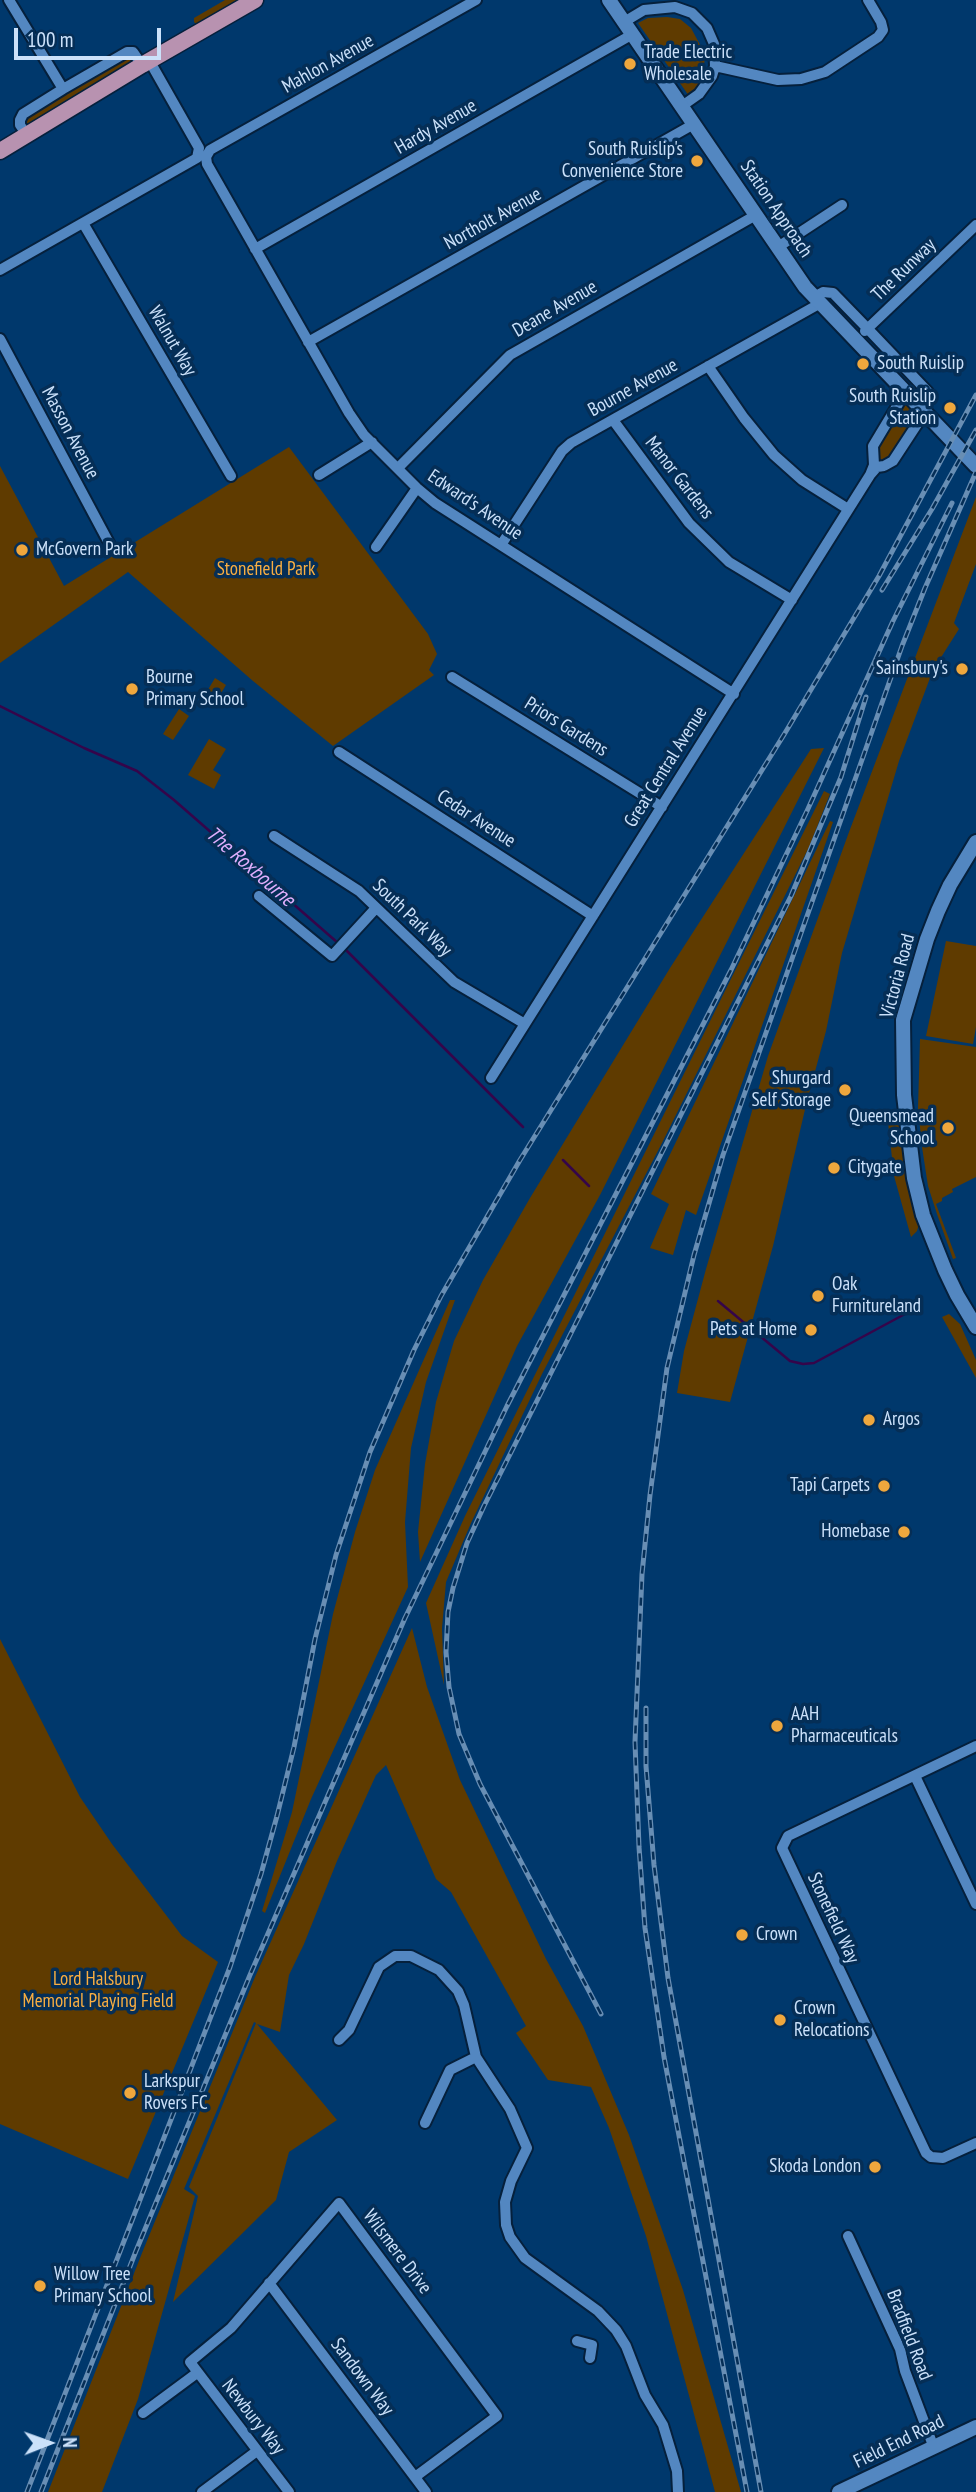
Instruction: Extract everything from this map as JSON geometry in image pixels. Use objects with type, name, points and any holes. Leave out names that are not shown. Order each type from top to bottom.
[{"type":"main road","points":[[0,151],[146,62],[255,0]]},
{"type":"street","points":[[9,0],[63,89]]},
{"type":"street","name":"Mahlon Avenue","points":[[206,164],[210,150],[476,0]]},
{"type":"street","name":"Station Approach","points":[[609,0],[817,300],[976,466]]},
{"type":"street","points":[[715,66],[774,80],[801,79],[825,72],[878,37],[883,30],[868,0]]},
{"type":"street","points":[[673,4],[692,13],[707,28],[714,44],[715,66],[706,85],[682,106]]},
{"type":"street","name":"Hardy Avenue","points":[[255,249],[629,28],[644,10],[673,4]]},
{"type":"street","points":[[0,270],[194,160],[198,154],[198,148],[146,62],[133,52],[127,52],[23,114],[20,125],[27,135]]},
{"type":"street","name":"Northolt Avenue","points":[[308,342],[694,124]]},
{"type":"street","name":"Edward's Avenue","points":[[206,164],[349,412],[372,442],[417,488],[435,503],[734,694]]},
{"type":"street","points":[[778,247],[842,205]]},
{"type":"street","name":"Deane Avenue","points":[[398,467],[510,355],[756,215]]},
{"type":"street","name":"Walnut Way","points":[[83,223],[230,476]]},
{"type":"street","name":"The Runway","points":[[855,341],[976,225]]},
{"type":"street","points":[[817,300],[823,292],[833,293],[867,328]]},
{"type":"street","name":"Bourne Avenue","points":[[501,545],[562,451],[571,443],[708,366],[817,300]]},
{"type":"street","name":"Great Central Avenue","points":[[491,1078],[870,475],[877,467],[892,461],[926,412],[928,392],[867,328]]},
{"type":"street","name":"Masson Avenue","points":[[0,339],[109,543]]},
{"type":"street","points":[[708,366],[774,455],[802,480],[848,509]]},
{"type":"street","name":"Great Central Avenue","points":[[870,475],[874,465],[873,446],[906,391]]},
{"type":"street","name":"Manor Gardens","points":[[613,420],[689,523],[729,562],[792,600]]},
{"type":"street","points":[[319,475],[372,442]]},
{"type":"street","points":[[376,547],[417,488]]},
{"type":"street","name":"Priors Gardens","points":[[452,677],[662,807]]},
{"type":"street","name":"Cedar Avenue","points":[[338,752],[593,916]]},
{"type":"street","name":"South Park Way","points":[[274,836],[359,891],[454,982],[525,1024]]},
{"type":"street","name":"Victoria Road","points":[[976,842],[938,911],[923,950],[903,1020],[904,1095],[914,1178],[923,1214],[945,1270],[976,1327]]},
{"type":"street","points":[[259,896],[332,956],[376,908]]},
{"type":"street","name":"Stonefield Way","points":[[976,1746],[788,1836],[782,1848],[926,2153],[931,2157],[943,2158],[976,2143]]},
{"type":"street","points":[[915,1776],[976,1904]]},
{"type":"street","points":[[339,2040],[349,2030],[379,1967],[395,1956],[411,1956],[439,1970],[458,1991],[464,2005],[476,2057],[510,2109],[527,2148],[511,2181],[505,2202],[506,2225],[510,2237],[525,2258],[598,2311],[616,2330],[626,2346],[645,2395],[663,2425],[677,2471],[678,2492]]},
{"type":"street","points":[[425,2123],[450,2070],[476,2057]]},
{"type":"street","name":"Wilsmere Drive","points":[[190,2362],[232,2328],[339,2203],[497,2416],[415,2477]]},
{"type":"street","name":"Bradfield Road","points":[[848,2236],[900,2349],[905,2371],[934,2448]]},
{"type":"street","name":"Sandown Way","points":[[269,2283],[426,2492]]},
{"type":"street","points":[[577,2341],[592,2345],[590,2358]]},
{"type":"street","name":"Newbury Way","points":[[190,2362],[289,2492]]},
{"type":"street","points":[[143,2413],[197,2373]]},
{"type":"street","name":"Field End Road","points":[[839,2492],[861,2488],[976,2427]]},
{"type":"street","points":[[202,2492],[257,2451]]},
{"type":"green space","points":[[225,0],[241,0],[197,25],[194,22],[194,18]]},
{"type":"green space","points":[[648,18],[680,19],[691,28],[705,54],[703,80],[689,96],[638,23]]},
{"type":"green space","points":[[133,56],[133,63],[29,125],[25,124],[25,119],[127,57]]},
{"type":"green space","points":[[904,402],[918,414],[892,458],[878,462],[876,447]]},
{"type":"green space","name":"Stonefield Park","points":[[289,447],[428,634],[437,654],[429,670],[434,675],[333,746],[253,681],[128,572],[0,663],[0,466],[64,586]]},
{"type":"green space","points":[[976,497],[976,564],[954,623],[959,629],[933,670],[899,761],[842,953],[826,1031],[773,1246],[730,1402],[677,1393],[684,1351],[706,1269],[768,1056],[849,832]]},
{"type":"green space","points":[[215,678],[226,685],[214,705],[203,698]]},
{"type":"green space","points":[[179,709],[189,716],[173,740],[163,734]]},
{"type":"green space","points":[[209,739],[226,749],[213,770],[221,775],[214,789],[188,775]]},
{"type":"green space","points":[[824,748],[600,1195],[517,1346],[420,1562],[418,1532],[425,1464],[436,1402],[454,1341],[483,1280],[670,968],[811,749]]},
{"type":"green space","points":[[824,791],[830,794],[809,847],[662,1143],[542,1374],[471,1523],[446,1582],[442,1628],[444,1685],[426,1603],[465,1516]]},
{"type":"green space","points":[[830,821],[833,822],[696,1215],[686,1210],[673,1255],[650,1248],[669,1204],[651,1194]]},
{"type":"green space","points":[[946,941],[976,946],[976,1027],[973,1044],[926,1036]]},
{"type":"green space","points":[[920,1039],[976,1047],[976,1177],[952,1189],[953,1192],[936,1204],[956,1258],[953,1259],[928,1186],[922,1147],[918,1108]]},
{"type":"green space","points":[[887,1113],[896,1115],[899,1121],[905,1167],[919,1224],[911,1237],[894,1176]]},
{"type":"green space","points":[[450,1300],[455,1300],[426,1382],[411,1448],[405,1522],[408,1587],[311,1799],[265,1913],[262,1911],[292,1812],[333,1614],[355,1532],[375,1470]]},
{"type":"green space","points":[[949,1314],[960,1324],[976,1360],[976,1378],[942,1317]]},
{"type":"green space","points":[[412,1628],[427,1687],[460,1780],[546,1959],[583,2026],[629,2135],[683,2290],[741,2492],[715,2492],[646,2236],[609,2128],[591,2087],[548,2080],[516,2033],[526,2026],[451,1892],[436,1879],[386,1765],[376,1775],[289,1975],[280,2032],[257,2024],[337,2120],[289,2152],[276,2200],[173,2302],[198,2196],[189,2187],[256,2023],[254,2022],[184,2189],[195,2196],[138,2399],[102,2492],[48,2492],[255,1977]]},
{"type":"green space","name":"Lord Halsbury Memorial Playing Field","points":[[0,1639],[80,1797],[182,1936],[218,1962],[128,2179],[0,2124]]},
{"type":"waterway","name":"The Roxbourne","points":[[0,706],[137,771],[338,943]]},
{"type":"waterway","name":"The Roxbourne","points":[[343,947],[523,1127]]},
{"type":"waterway","name":"The Roxbourne","points":[[563,1160],[589,1186]]},
{"type":"waterway","name":"The Roxbourne","points":[[718,1301],[790,1361],[803,1364],[814,1363],[918,1307]]},
{"type":"railway","points":[[27,2492],[230,1967],[277,1816],[336,1555],[370,1452],[414,1350],[441,1296],[520,1160],[785,733],[879,576],[976,395]]},
{"type":"railway","points":[[882,590],[976,430]]},
{"type":"railway","points":[[747,2492],[664,2057],[645,1928],[635,1742],[642,1574],[650,1495],[667,1368],[694,1255],[723,1155],[902,646],[976,472]]},
{"type":"railway","points":[[41,2492],[136,2251],[250,1975],[405,1618],[507,1406],[731,970],[893,621],[952,503]]},
{"type":"railway","points":[[601,2014],[480,1784],[459,1734],[449,1687],[446,1652],[448,1612],[467,1543],[484,1506],[791,896],[841,777],[866,697]]},
{"type":"railway","points":[[646,1708],[646,1766],[654,1865],[668,1978],[761,2492]]},
{"type":"place","name":"Trade Electric Wholesale","points":[[630,64]]},
{"type":"place","name":"South Ruislip's Convenience Store","points":[[697,161]]},
{"type":"place","name":"South Ruislip","points":[[863,364]]},
{"type":"place","name":"South Ruislip Station","points":[[950,408]]},
{"type":"place","name":"McGovern Park","points":[[22,550]]},
{"type":"place","name":"Sainsbury's","points":[[962,669]]},
{"type":"place","name":"Bourne Primary School","points":[[132,689]]},
{"type":"place","name":"Shurgard Self Storage","points":[[845,1090]]},
{"type":"place","name":"Queensmead School","points":[[948,1128]]},
{"type":"place","name":"Citygate","points":[[834,1168]]},
{"type":"place","name":"Oak Furnitureland","points":[[818,1296]]},
{"type":"place","name":"Pets at Home","points":[[811,1330]]},
{"type":"place","name":"Argos","points":[[869,1420]]},
{"type":"place","name":"Tapi Carpets","points":[[884,1486]]},
{"type":"place","name":"Homebase","points":[[904,1532]]},
{"type":"place","name":"AAH Pharmaceuticals","points":[[777,1726]]},
{"type":"place","name":"Crown","points":[[742,1935]]},
{"type":"place","name":"Crown Relocations","points":[[780,2020]]},
{"type":"place","name":"Larkspur Rovers FC","points":[[130,2093]]},
{"type":"place","name":"Skoda London","points":[[875,2167]]},
{"type":"place","name":"Willow Tree Primary School","points":[[40,2286]]}]
